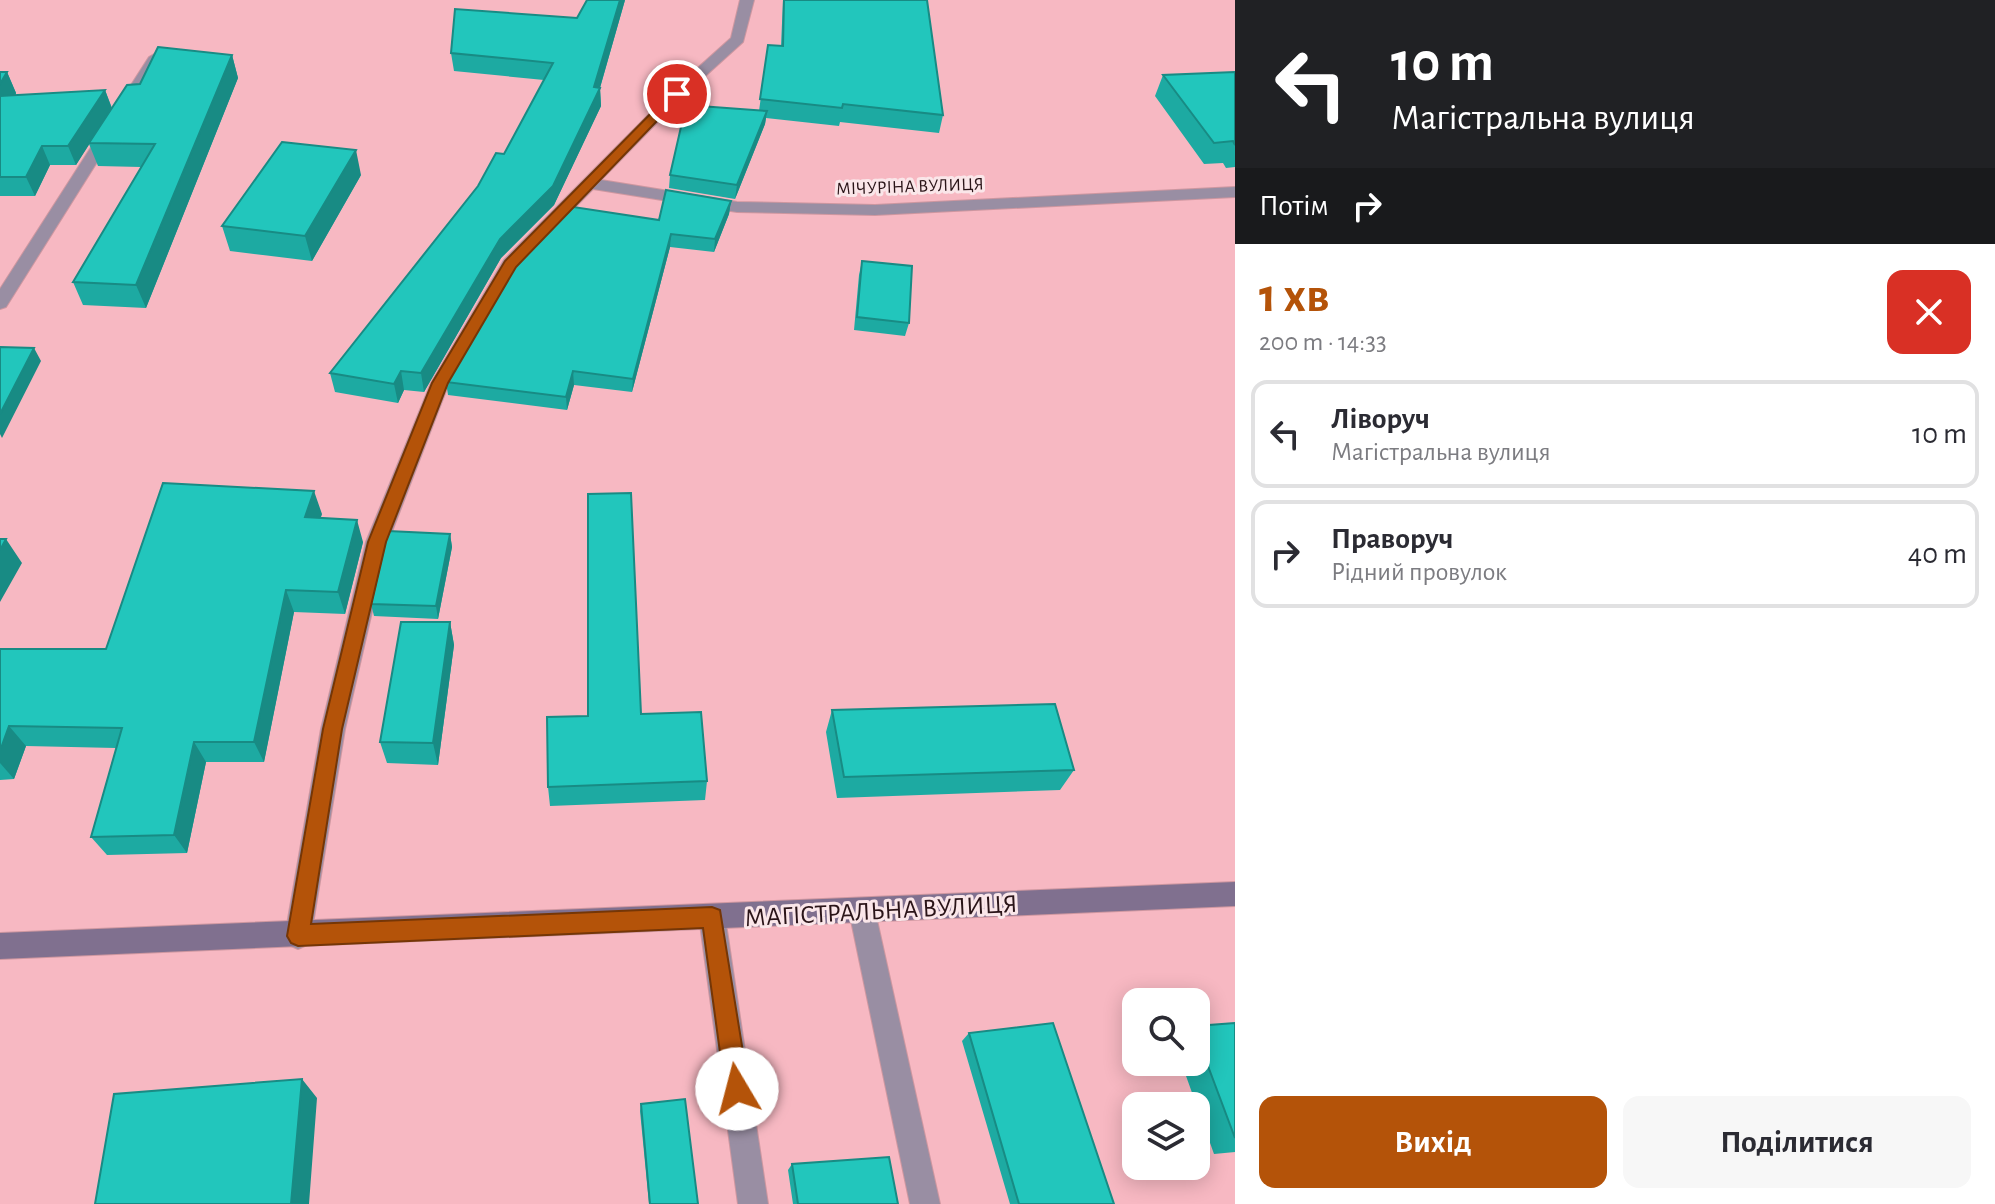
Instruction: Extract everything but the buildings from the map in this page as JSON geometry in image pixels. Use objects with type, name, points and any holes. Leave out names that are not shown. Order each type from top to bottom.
[{"type":"main road","name":"МАГІСТРАЛЬНА ВУЛИЦЯ","points":[[0,946],[298,936],[1235,894]]},
{"type":"street","points":[[298,936],[333,729],[377,542],[440,383],[510,264],[588,183],[738,39],[747,0]]},
{"type":"street","points":[[0,303],[156,57]]},
{"type":"street","name":"МІЧУРІНА ВУЛИЦЯ","points":[[588,183],[737,207],[860,209],[1235,192]]},
{"type":"street","points":[[862,911],[925,1204]]},
{"type":"street","points":[[712,917],[753,1204]]},
{"type":"route","points":[[677,94],[510,264],[440,383],[377,542],[333,729],[298,936],[712,917],[737,1089]]}]
